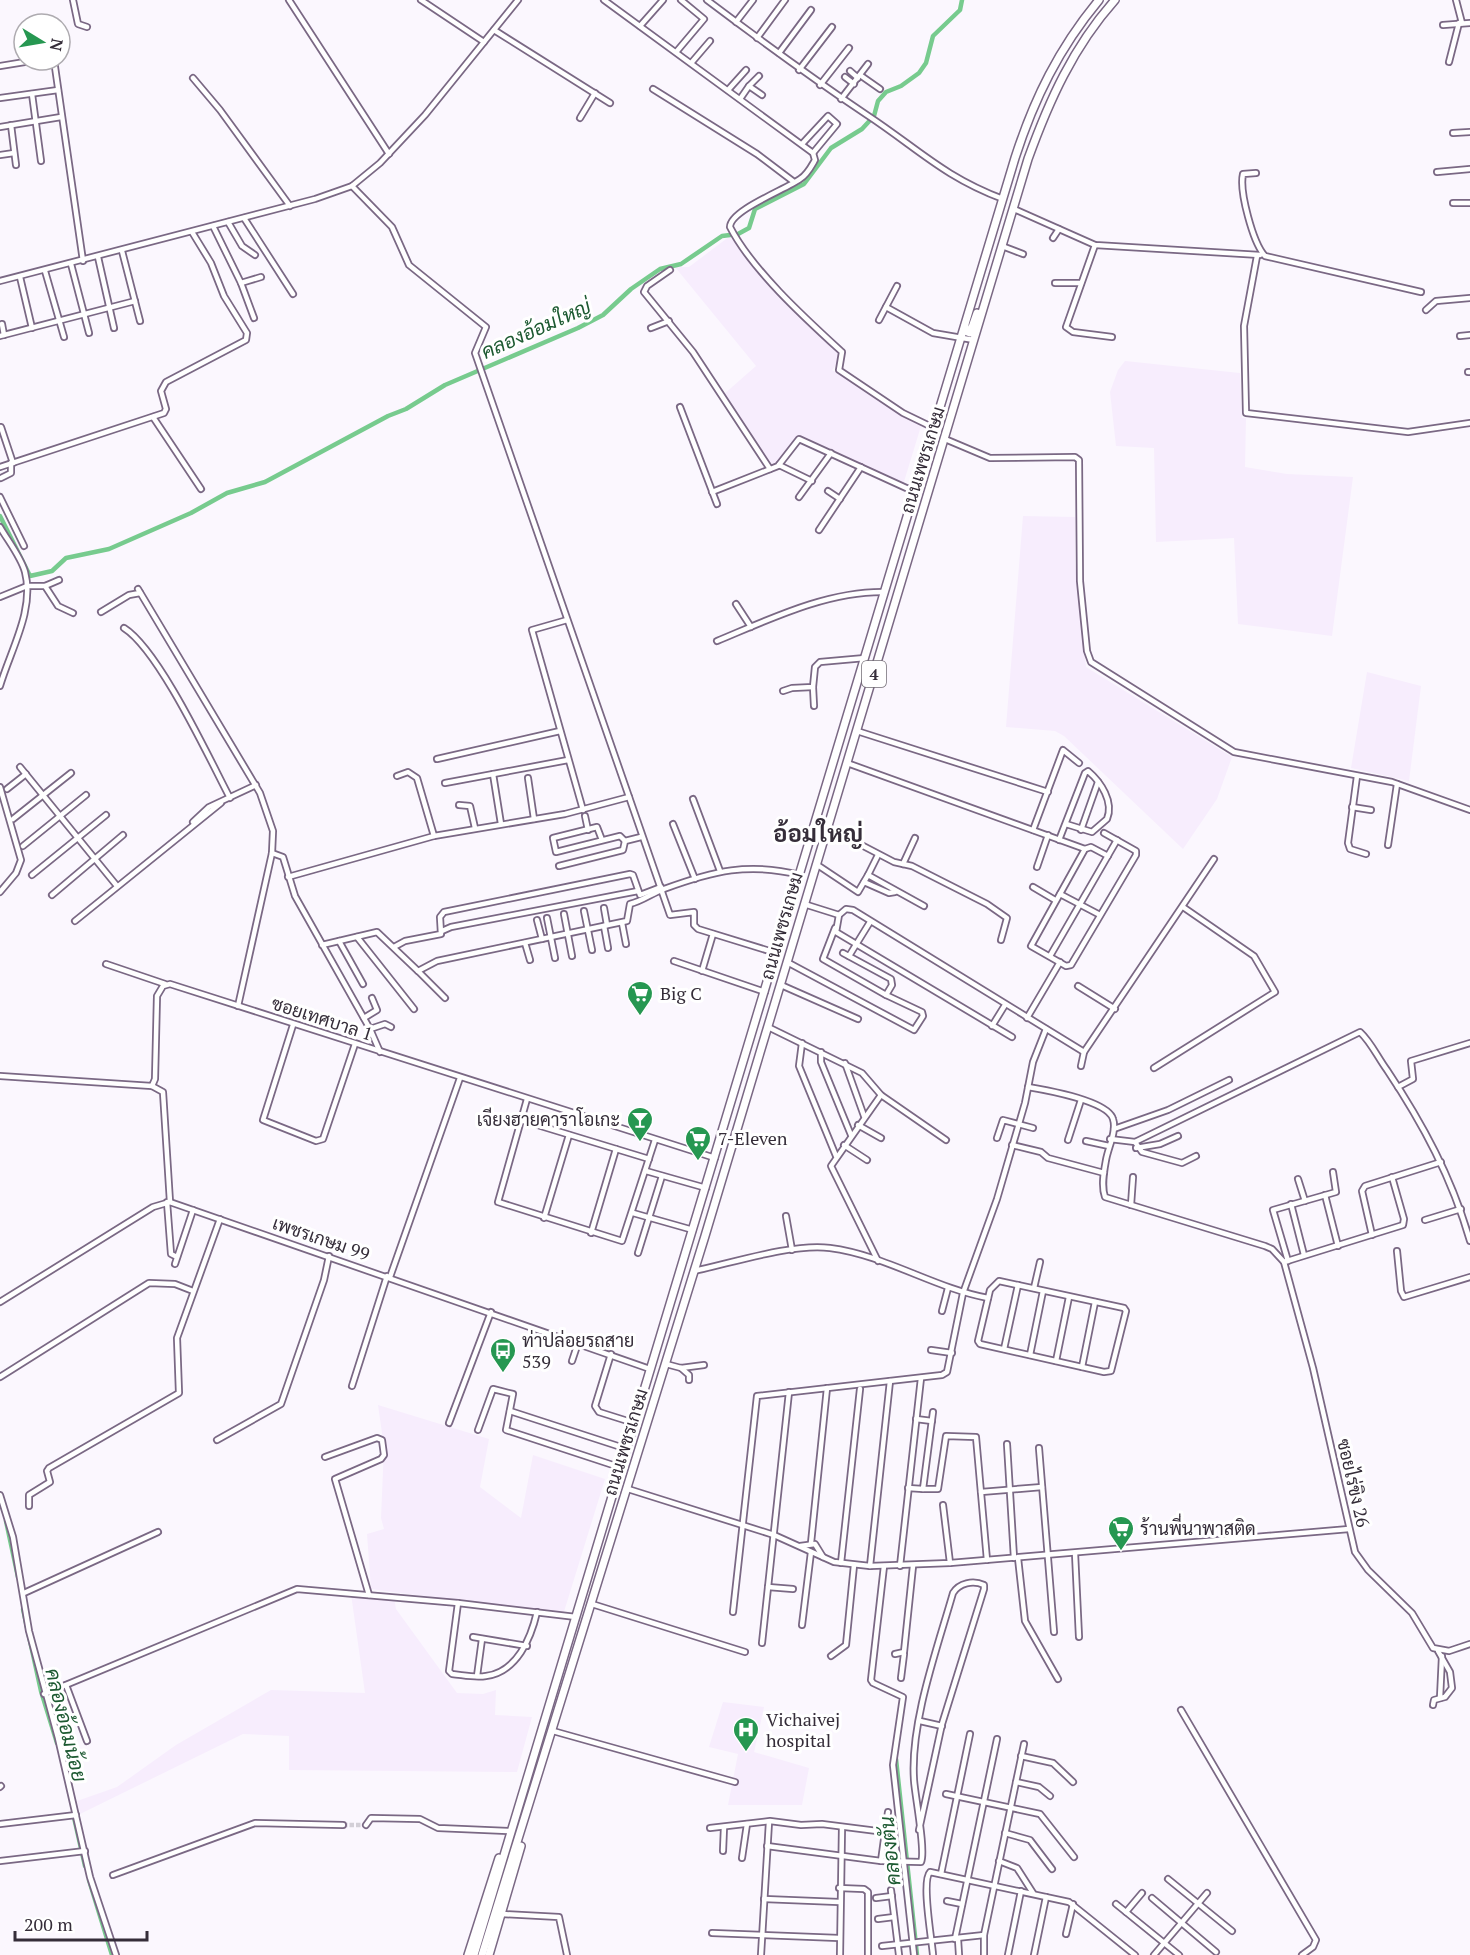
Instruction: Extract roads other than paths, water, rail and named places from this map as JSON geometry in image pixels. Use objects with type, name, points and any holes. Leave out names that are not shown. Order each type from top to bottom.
[{"type":"main road","name":"ถนนเพชรเกษม","points":[[474,1955],[1003,199],[1036,97],[1065,45],[1099,0]]},
{"type":"main road","name":"ถนนเพชรเกษม","points":[[482,1955],[659,1388],[1039,128],[1056,88],[1086,37],[1115,0]]},
{"type":"main road","points":[[964,325],[965,331],[970,333],[989,275],[1000,255]]},
{"type":"main road","points":[[936,420],[946,402],[963,350],[968,351],[968,361]]},
{"type":"main road","points":[[650,1369],[662,1378]]},
{"type":"main road","points":[[646,1384],[653,1381],[659,1388]]},
{"type":"main road","name":"ถนนเพชรเกษม","points":[[468,1955],[508,1831],[525,1789]]},
{"type":"main road","name":"ถนนเพชรเกษม","points":[[489,1955],[530,1805]]},
{"type":"street","points":[[73,0],[78,24],[87,27]]},
{"type":"street","points":[[289,0],[389,154]]},
{"type":"street","points":[[421,0],[484,42]]},
{"type":"street","points":[[0,281],[290,206],[352,186],[389,154],[518,0]]},
{"type":"street","points":[[604,0],[677,51],[813,153],[815,160],[811,167],[794,182],[733,219],[730,227],[736,239],[797,309],[842,352],[839,366],[841,372],[920,423],[934,428]]},
{"type":"street","points":[[640,26],[663,0]]},
{"type":"street","points":[[677,51],[704,19],[681,0]]},
{"type":"street","points":[[707,0],[799,70],[867,115],[942,171],[973,188],[1003,199]]},
{"type":"street","points":[[716,6],[720,0]]},
{"type":"street","points":[[736,22],[753,0]]},
{"type":"street","points":[[757,38],[785,0]]},
{"type":"street","points":[[1449,62],[1461,23],[1456,0]]},
{"type":"street","points":[[778,54],[811,10]]},
{"type":"street","points":[[1443,25],[1470,23]]},
{"type":"street","points":[[799,70],[832,27]]},
{"type":"street","points":[[494,30],[610,103]]},
{"type":"street","points":[[692,62],[710,41]]},
{"type":"street","points":[[820,85],[849,48]]},
{"type":"street","points":[[841,99],[868,64]]},
{"type":"street","points":[[728,90],[746,70]]},
{"type":"street","points":[[849,71],[880,89]]},
{"type":"street","points":[[56,72],[83,261]]},
{"type":"street","points":[[740,99],[759,76]]},
{"type":"street","points":[[845,77],[854,84]]},
{"type":"street","points":[[193,78],[220,110],[290,206]]},
{"type":"street","points":[[749,87],[762,95]]},
{"type":"street","points":[[653,89],[757,154],[794,182]]},
{"type":"street","points":[[0,98],[58,90]]},
{"type":"street","points":[[580,118],[595,93]]},
{"type":"street","points":[[32,94],[41,161]]},
{"type":"street","points":[[802,144],[828,116],[837,124],[813,153]]},
{"type":"street","points":[[0,127],[62,117]]},
{"type":"street","points":[[11,125],[16,165]]},
{"type":"street","points":[[1453,133],[1470,132]]},
{"type":"street","points":[[0,155],[14,153]]},
{"type":"street","points":[[1437,172],[1470,169]]},
{"type":"street","points":[[1256,173],[1243,174],[1242,189],[1260,255],[1244,326],[1245,413],[1408,432],[1470,423]]},
{"type":"street","points":[[352,186],[392,227],[409,265],[485,325],[486,330],[475,350],[641,837],[662,888],[670,915],[694,912],[696,927],[776,953]]},
{"type":"street","points":[[1453,203],[1470,203]]},
{"type":"street","points":[[1014,208],[1095,245],[1260,255],[1421,292]]},
{"type":"street","points":[[244,218],[292,294]]},
{"type":"street","points":[[228,222],[242,246],[255,255]]},
{"type":"street","points":[[213,226],[241,284],[254,318]]},
{"type":"street","points":[[1053,238],[1059,229]]},
{"type":"street","points":[[0,467],[166,411],[161,391],[166,382],[248,337],[224,296],[211,263],[192,232]]},
{"type":"street","points":[[1095,245],[1066,327],[1073,332],[1112,337]]},
{"type":"street","points":[[1002,246],[1023,254]]},
{"type":"street","points":[[122,251],[140,321]]},
{"type":"street","points":[[98,257],[114,328]]},
{"type":"street","points":[[71,264],[89,333]]},
{"type":"street","points":[[670,270],[647,286],[644,292],[710,376],[770,469]]},
{"type":"street","points":[[45,271],[64,337]]},
{"type":"street","points":[[20,277],[32,328]]},
{"type":"street","points":[[241,284],[261,277]]},
{"type":"street","points":[[1055,283],[1081,283]]},
{"type":"street","points":[[879,320],[897,286]]},
{"type":"street","points":[[1426,310],[1436,301],[1470,298]]},
{"type":"street","points":[[2,324],[2,335],[135,301]]},
{"type":"street","points":[[886,307],[933,333],[974,340]]},
{"type":"street","points":[[651,327],[669,321]]},
{"type":"street","points":[[1460,336],[1470,335]]},
{"type":"street","points":[[680,407],[717,504]]},
{"type":"street","points":[[153,417],[201,489]]},
{"type":"street","points":[[1,478],[11,472],[12,463],[2,427]]},
{"type":"street","points":[[712,492],[779,465],[799,439],[915,492]]},
{"type":"street","points":[[945,439],[990,458],[1075,457],[1079,460],[1080,581],[1087,651],[1091,662],[1226,748],[1244,755],[1396,784],[1470,810]]},
{"type":"street","points":[[799,497],[831,453]]},
{"type":"street","points":[[779,465],[812,481]]},
{"type":"street","points":[[819,530],[861,467]]},
{"type":"street","points":[[828,491],[840,499]]},
{"type":"street","points":[[0,497],[24,546]]},
{"type":"street","points":[[0,527],[24,568],[27,586],[19,634],[0,686]]},
{"type":"street","points":[[0,590],[1,597],[27,586],[45,586],[59,580]]},
{"type":"street","points":[[45,586],[58,606],[73,613]]},
{"type":"street","points":[[101,612],[139,591],[256,785],[265,804],[273,831],[272,853],[238,1006]]},
{"type":"street","points":[[717,641],[796,610],[840,597],[885,592]]},
{"type":"street","points":[[736,604],[751,627]]},
{"type":"street","points":[[567,620],[532,630],[583,810]]},
{"type":"street","points":[[124,628],[135,637],[156,664],[230,798]]},
{"type":"street","points":[[814,706],[813,687],[815,667],[818,663],[865,658]]},
{"type":"street","points":[[785,690],[813,687]]},
{"type":"street","points":[[437,759],[560,730]]},
{"type":"street","points":[[857,730],[1047,792]]},
{"type":"street","points":[[1033,830],[1063,750],[1079,763]]},
{"type":"street","points":[[444,783],[568,760]]},
{"type":"street","points":[[847,763],[1085,849]]},
{"type":"street","points":[[20,767],[117,886]]},
{"type":"street","points":[[1059,840],[1084,773],[1088,771],[1098,782],[1109,802],[1109,813],[1095,831],[1081,830],[1066,824]]},
{"type":"street","points":[[397,776],[408,772],[417,778],[434,836]]},
{"type":"street","points":[[13,819],[71,773]]},
{"type":"street","points":[[7,789],[26,774]]},
{"type":"street","points":[[493,774],[501,824]]},
{"type":"street","points":[[1357,776],[1349,846],[1350,849],[1366,854]]},
{"type":"street","points":[[528,778],[534,819]]},
{"type":"street","points":[[1081,830],[1098,782]]},
{"type":"street","points":[[1388,845],[1396,784]]},
{"type":"street","points":[[75,921],[221,803],[256,785]]},
{"type":"street","points":[[0,787],[3,810],[21,860],[16,873],[0,892]]},
{"type":"street","points":[[22,846],[86,795]]},
{"type":"street","points":[[288,877],[434,836],[583,810],[629,797]]},
{"type":"street","points":[[693,799],[720,871]]},
{"type":"street","points":[[459,805],[470,806],[475,828]]},
{"type":"street","points":[[1352,807],[1371,810]]},
{"type":"street","points":[[32,875],[106,815]]},
{"type":"street","points":[[585,816],[588,830]]},
{"type":"street","points":[[673,824],[695,879]]},
{"type":"street","points":[[559,866],[623,850],[624,841],[620,836],[555,851],[554,837],[599,827],[602,840]]},
{"type":"street","points":[[1104,833],[1136,851],[1136,855],[1071,965],[1068,966],[1031,944],[1085,849],[1091,846],[1108,856]]},
{"type":"street","points":[[52,895],[123,835]]},
{"type":"street","points":[[1037,867],[1048,836]]},
{"type":"street","points":[[624,841],[641,837]]},
{"type":"street","points":[[825,837],[848,838],[878,855],[912,866],[1005,915],[1008,921],[1001,940]]},
{"type":"street","points":[[903,864],[915,838]]},
{"type":"street","points":[[1050,956],[1117,840]]},
{"type":"street","points":[[272,853],[283,857],[295,896],[370,1029],[380,1052]]},
{"type":"street","points":[[816,864],[858,892],[878,855]]},
{"type":"street","points":[[1081,1066],[1084,1053],[1214,859]]},
{"type":"street","points":[[442,931],[441,915],[455,910],[630,874],[633,875],[640,895],[720,871],[763,868],[800,875]]},
{"type":"street","points":[[868,875],[924,906]]},
{"type":"street","points":[[864,882],[889,893],[895,892]]},
{"type":"street","points":[[1033,887],[1055,900]]},
{"type":"street","points":[[418,971],[432,963],[629,920],[630,904],[662,888]]},
{"type":"street","points":[[394,947],[405,941],[451,927],[638,891]]},
{"type":"street","points":[[1060,894],[1100,915]]},
{"type":"street","points":[[804,904],[839,915]]},
{"type":"street","points":[[1154,1068],[1275,992],[1254,956],[1183,907]]},
{"type":"street","points":[[604,908],[608,948]]},
{"type":"street","points":[[787,962],[914,1030],[923,1016],[922,1012],[886,995],[823,959],[839,915],[849,909],[1084,1053]]},
{"type":"street","points":[[584,911],[592,950]]},
{"type":"street","points":[[564,914],[573,956]]},
{"type":"street","points":[[547,918],[555,958]]},
{"type":"street","points":[[537,920],[542,939]]},
{"type":"street","points":[[622,922],[626,944]]},
{"type":"street","points":[[849,956],[870,922]]},
{"type":"street","points":[[835,928],[836,932],[1012,1038]]},
{"type":"street","points":[[322,945],[377,932],[445,998]]},
{"type":"street","points":[[702,970],[713,934]]},
{"type":"street","points":[[357,937],[414,1009]]},
{"type":"street","points":[[339,941],[363,984]]},
{"type":"street","points":[[525,943],[530,960]]},
{"type":"street","points":[[843,952],[891,979],[892,985],[886,995]]},
{"type":"street","points":[[674,961],[765,992]]},
{"type":"street","points":[[1027,1018],[1060,962]]},
{"type":"street","name":"ซอยเทศบาล 1","points":[[106,964],[715,1158]]},
{"type":"street","points":[[152,1086],[155,1079],[157,996],[165,984]]},
{"type":"street","points":[[781,985],[858,1019]]},
{"type":"street","points":[[1078,986],[1114,1009]]},
{"type":"street","points":[[364,1018],[377,1010],[372,998]]},
{"type":"street","points":[[992,1026],[1005,1005]]},
{"type":"street","points":[[370,1029],[385,1024],[392,1027]]},
{"type":"street","points":[[293,1025],[262,1120],[316,1141],[323,1139],[355,1044]]},
{"type":"street","points":[[768,1027],[862,1073],[881,1095],[946,1140]]},
{"type":"street","points":[[734,1612],[756,1398],[759,1395],[921,1378],[947,1372],[963,1293],[997,1199],[1033,1062],[1046,1029]]},
{"type":"street","points":[[1136,1145],[1357,1032],[1362,1034],[1401,1085],[1441,1162],[1461,1209],[1470,1241]]},
{"type":"street","points":[[802,1043],[799,1066],[836,1156]]},
{"type":"street","points":[[1401,1085],[1414,1078],[1411,1061],[1470,1043]]},
{"type":"street","points":[[821,1052],[821,1062],[851,1135]]},
{"type":"street","points":[[844,1063],[864,1116]]},
{"type":"street","points":[[0,1076],[152,1086],[163,1092],[171,1254],[177,1257]]},
{"type":"street","points":[[352,1386],[388,1277],[460,1078]]},
{"type":"street","points":[[1114,1129],[1168,1110],[1229,1080]]},
{"type":"street","points":[[1028,1087],[1081,1100],[1110,1114],[1114,1129],[1108,1146],[1104,1173],[1105,1197],[1265,1246],[1285,1261],[1403,1225],[1392,1177]]},
{"type":"street","points":[[878,1261],[832,1169],[836,1156],[881,1095]]},
{"type":"street","points":[[527,1099],[498,1202],[591,1233],[622,1241],[656,1140]]},
{"type":"street","points":[[1068,1140],[1081,1100]]},
{"type":"street","points":[[521,1120],[649,1159]]},
{"type":"street","points":[[997,1138],[1003,1120],[1033,1128]]},
{"type":"street","points":[[858,1125],[881,1138]]},
{"type":"street","points":[[544,1218],[569,1135]]},
{"type":"street","points":[[1110,1139],[1136,1145],[1160,1144],[1178,1136]]},
{"type":"street","points":[[1086,1141],[1108,1146]]},
{"type":"street","points":[[1012,1144],[1041,1152],[1048,1158],[1104,1173]]},
{"type":"street","points":[[844,1145],[867,1160]]},
{"type":"street","points":[[1136,1145],[1145,1153],[1182,1162],[1196,1156]]},
{"type":"street","points":[[591,1233],[616,1149]]},
{"type":"street","points":[[1372,1235],[1362,1191],[1372,1182],[1441,1162]]},
{"type":"street","points":[[646,1171],[706,1188]]},
{"type":"street","points":[[1304,1255],[1291,1204],[1336,1192],[1333,1172]]},
{"type":"street","points":[[638,1253],[662,1176]]},
{"type":"street","points":[[1131,1205],[1133,1177]]},
{"type":"street","points":[[1298,1179],[1305,1201]]},
{"type":"street","points":[[1325,1195],[1338,1246]]},
{"type":"street","points":[[0,1302],[153,1207],[168,1202]]},
{"type":"street","name":"เพชรเกษม 99","points":[[168,1202],[578,1342],[650,1369]]},
{"type":"street","name":"ซอยไร่ขิง 26","points":[[1291,1204],[1273,1211],[1313,1368],[1349,1529],[1360,1561],[1412,1612],[1431,1646],[1442,1656],[1450,1672],[1452,1688],[1450,1693],[1440,1698]]},
{"type":"street","points":[[1425,1220],[1461,1209]]},
{"type":"street","points":[[175,1264],[193,1210]]},
{"type":"street","points":[[633,1213],[693,1230]]},
{"type":"street","points":[[786,1216],[792,1250]]},
{"type":"street","points":[[29,1506],[29,1495],[50,1482],[47,1471],[49,1468],[179,1392],[176,1343],[220,1219]]},
{"type":"street","points":[[694,1270],[792,1250],[828,1247],[878,1261],[963,1293],[988,1298]]},
{"type":"street","points":[[1397,1251],[1401,1291],[1404,1297],[1470,1277]]},
{"type":"street","points":[[217,1440],[282,1404],[324,1280],[329,1256]]},
{"type":"street","points":[[1034,1288],[1040,1262]]},
{"type":"street","points":[[0,1377],[149,1282],[174,1284],[194,1291]]},
{"type":"street","points":[[995,1282],[1018,1285],[1069,1297],[1120,1305],[1126,1311],[1111,1371],[1082,1367],[980,1344],[978,1341],[988,1298],[995,1282]]},
{"type":"street","points":[[1004,1349],[1018,1285]]},
{"type":"street","points":[[942,1311],[948,1288]]},
{"type":"street","points":[[1030,1355],[1043,1291]]},
{"type":"street","points":[[1056,1361],[1069,1297]]},
{"type":"street","points":[[1082,1367],[1095,1302]]},
{"type":"street","points":[[450,1423],[491,1312]]},
{"type":"street","points":[[572,1361],[578,1342]]},
{"type":"street","points":[[931,1350],[952,1353]]},
{"type":"street","points":[[611,1354],[595,1406],[599,1412],[634,1424]]},
{"type":"street","points":[[666,1364],[681,1368],[704,1365]]},
{"type":"street","points":[[681,1368],[688,1375],[689,1380]]},
{"type":"street","points":[[900,1566],[921,1378]]},
{"type":"street","points":[[870,1566],[890,1381]]},
{"type":"street","points":[[811,1543],[827,1388]]},
{"type":"street","points":[[478,1430],[493,1389],[514,1394],[506,1430],[622,1468]]},
{"type":"street","points":[[841,1563],[860,1389]]},
{"type":"street","points":[[762,1642],[789,1392]]},
{"type":"street","points":[[510,1411],[627,1449]]},
{"type":"street","points":[[923,1489],[933,1412]]},
{"type":"street","points":[[916,1419],[932,1421]]},
{"type":"street","points":[[908,1488],[938,1489],[946,1436],[971,1435],[978,1440],[987,1560]]},
{"type":"street","points":[[325,1457],[377,1438],[382,1440],[384,1455],[381,1459],[335,1480],[369,1595]]},
{"type":"street","points":[[1006,1444],[1016,1558],[1026,1621],[1058,1679]]},
{"type":"street","points":[[913,1448],[928,1450]]},
{"type":"street","points":[[1039,1448],[1053,1632]]},
{"type":"street","points":[[910,1469],[925,1470]]},
{"type":"street","points":[[981,1492],[1042,1487]]},
{"type":"street","points":[[628,1489],[774,1535],[841,1563],[870,1566],[913,1566],[1047,1556],[1349,1529]]},
{"type":"street","points":[[0,1495],[11,1529],[24,1593],[27,1621],[82,1851],[116,1955]]},
{"type":"street","points":[[943,1505],[950,1563]]},
{"type":"street","points":[[24,1593],[158,1532]]},
{"type":"street","points":[[800,1546],[811,1543],[818,1547],[823,1557]]},
{"type":"street","points":[[802,1625],[811,1552]]},
{"type":"street","points":[[1076,1553],[1079,1637]]},
{"type":"street","points":[[831,1656],[846,1645],[854,1565]]},
{"type":"street","points":[[884,1566],[871,1680],[903,1697],[893,1765],[915,1942],[914,1955]]},
{"type":"street","points":[[901,1678],[913,1566]]},
{"type":"street","points":[[767,1846],[881,1861],[913,1862],[923,1859],[919,1830],[913,1761],[920,1720],[953,1593],[959,1586],[977,1582],[984,1585],[984,1589],[942,1725],[919,1830]]},
{"type":"street","points":[[768,1587],[793,1589]]},
{"type":"street","points":[[44,1694],[289,1590],[310,1589],[576,1617]]},
{"type":"street","points":[[458,1603],[449,1671],[452,1674],[477,1676],[496,1672],[509,1664],[527,1646],[537,1612]]},
{"type":"street","points":[[592,1604],[745,1652]]},
{"type":"street","points":[[473,1637],[527,1646]]},
{"type":"street","points":[[477,1676],[482,1639]]},
{"type":"street","points":[[1438,1651],[1457,1649],[1470,1644]]},
{"type":"street","points":[[895,1654],[904,1652]]},
{"type":"street","points":[[1433,1706],[1434,1700],[1440,1698],[1442,1656]]},
{"type":"street","points":[[66,1685],[87,1741]]},
{"type":"street","points":[[1181,1710],[1316,1940],[1313,1947],[1302,1955]]},
{"type":"street","points":[[920,1720],[942,1725]]},
{"type":"street","points":[[553,1731],[735,1782]]},
{"type":"street","points":[[941,1874],[970,1734]]},
{"type":"street","points":[[959,1955],[957,1939],[962,1904],[997,1739]]},
{"type":"street","points":[[984,1955],[984,1935],[1024,1744]]},
{"type":"street","points":[[1021,1756],[1053,1763],[1073,1782]]},
{"type":"street","points":[[1016,1782],[1039,1787],[1050,1796]]},
{"type":"street","points":[[946,1794],[1044,1816],[1074,1857]]},
{"type":"street","points":[[881,1861],[888,1812]]},
{"type":"street","points":[[0,1824],[74,1815]]},
{"type":"street","points":[[366,1825],[372,1818],[420,1819],[438,1828],[508,1831]]},
{"type":"street","points":[[710,1828],[769,1822],[885,1832]]},
{"type":"street","points":[[761,1955],[769,1822]]},
{"type":"street","points":[[113,1875],[255,1823],[344,1825]]},
{"type":"street","points":[[742,1858],[747,1824]]},
{"type":"street","points":[[723,1851],[724,1827]]},
{"type":"street","points":[[840,1955],[839,1856],[842,1827]]},
{"type":"street","points":[[1005,1833],[1030,1840],[1052,1869]]},
{"type":"street","points":[[0,1861],[82,1851]]},
{"type":"street","points":[[999,1861],[1017,1868],[1033,1894]]},
{"type":"street","points":[[933,1955],[926,1878],[930,1872],[1073,1904],[1135,1955]]},
{"type":"street","points":[[1168,1880],[1232,1931]]},
{"type":"street","points":[[839,1888],[864,1889],[868,1892],[868,1955]]},
{"type":"street","points":[[891,1890],[899,1955]]},
{"type":"street","points":[[1008,1955],[1021,1891]]},
{"type":"street","points":[[1126,1912],[1142,1893]]},
{"type":"street","points":[[1154,1955],[1207,1893]]},
{"type":"street","points":[[876,1898],[892,1896]]},
{"type":"street","points":[[1034,1955],[1046,1897]]},
{"type":"street","points":[[1152,1898],[1216,1952]]},
{"type":"street","points":[[764,1899],[839,1902]]},
{"type":"street","points":[[947,1901],[962,1904]]},
{"type":"street","points":[[1066,1934],[1073,1904]]},
{"type":"street","points":[[1116,1904],[1179,1955]]},
{"type":"street","points":[[502,1914],[559,1917],[567,1955]]},
{"type":"street","points":[[878,1919],[894,1917]]},
{"type":"street","points":[[712,1933],[839,1938]]},
{"type":"street","points":[[882,1946],[984,1935]]},
{"type":"waterway","name":"คลองอ้อมใหญ่","points":[[0,516],[30,576],[52,571],[66,558],[109,549],[191,513],[227,493],[265,482],[388,416],[406,409],[445,385],[603,315],[631,289],[660,269],[681,264],[722,236],[738,234],[749,228],[755,209],[804,184],[831,148],[862,129],[874,116],[878,101],[886,92],[901,86],[919,73],[926,63],[933,36],[960,10],[962,0]]},
{"type":"waterway","name":"คลองอ้อมน้อย","points":[[6,1521],[18,1577]]},
{"type":"waterway","name":"คลองอ้อมน้อย","points":[[23,1609],[41,1691],[57,1743]]},
{"type":"waterway","name":"คลองตัน","points":[[896,1759],[917,1955]]},
{"type":"waterway","name":"คลองอ้อมน้อย","points":[[73,1813],[85,1866]]},
{"type":"waterway","name":"คลองอ้อมน้อย","points":[[89,1880],[112,1955]]},
{"type":"tunnel","points":[[343,1825],[366,1825]]},
{"type":"place","name":"Big C","points":[[640,1017]]},
{"type":"place","name":"เจียงฮายคาราโอเกะ","points":[[640,1143]]},
{"type":"place","name":"7-Eleven","points":[[698,1162]]},
{"type":"place","name":"ท่าปล่อยรถสาย 539","points":[[503,1374]]},
{"type":"place","name":"ร้านพี่นาพาสติด","points":[[1121,1552]]},
{"type":"place","name":"Vichaivej hospital","points":[[746,1753]]},
{"type":"district","name":"อ้อมใหญ่","points":[[818,834]]}]
